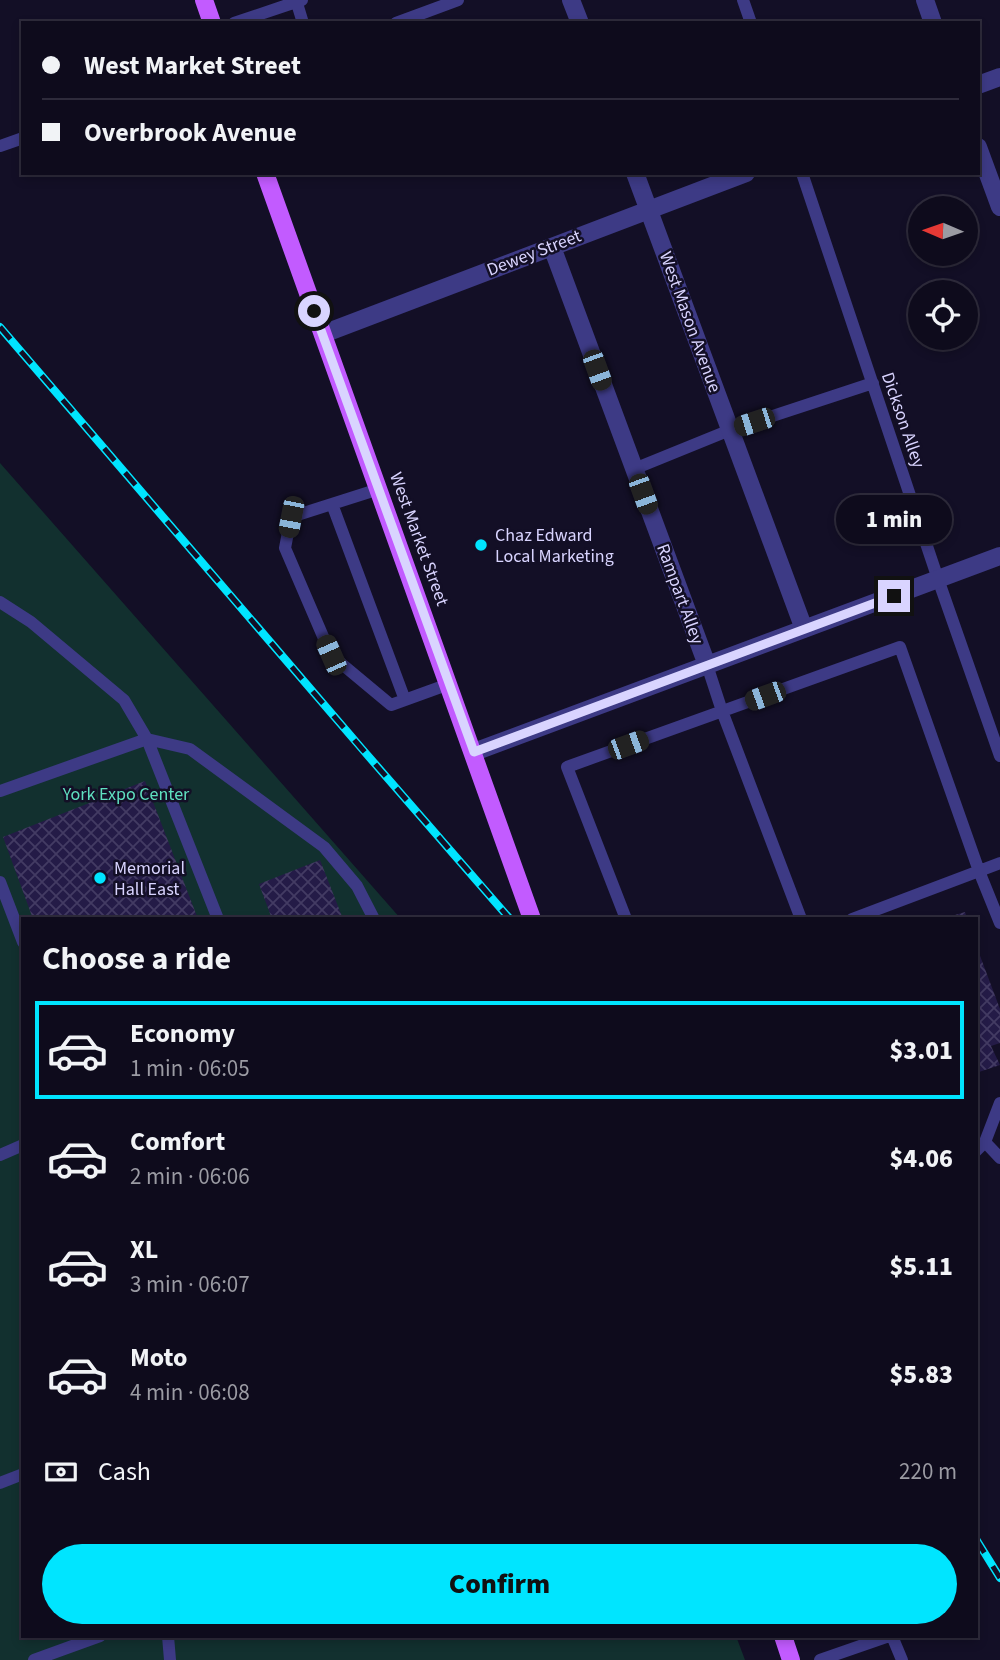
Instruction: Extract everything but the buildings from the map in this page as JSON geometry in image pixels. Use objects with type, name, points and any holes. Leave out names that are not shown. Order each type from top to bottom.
[{"type":"main road","points":[[204,0],[211,21]]},
{"type":"main road","name":"West Market Street","points":[[266,175],[531,917]]},
{"type":"main road","points":[[784,1638],[791,1660]]},
{"type":"street","points":[[571,0],[579,21]]},
{"type":"street","points":[[925,0],[932,21]]},
{"type":"street","points":[[980,84],[1000,77]]},
{"type":"street","points":[[980,152],[1000,207]]},
{"type":"street","name":"West Mason Avenue","points":[[636,175],[804,629]]},
{"type":"street","name":"Dewey Street","points":[[323,334],[741,175]]},
{"type":"street","name":"Rampart Alley","points":[[552,247],[707,665]]},
{"type":"street","points":[[474,752],[1000,556]]},
{"type":"lane","points":[[401,21],[457,0]]},
{"type":"lane","points":[[743,0],[750,21]]},
{"type":"lane","points":[[240,21],[298,1],[303,21]]},
{"type":"lane","points":[[0,146],[21,139]]},
{"type":"lane","name":"Dickson Alley","points":[[803,175],[1000,756]]},
{"type":"lane","points":[[634,469],[730,430],[873,383]]},
{"type":"lane","points":[[379,489],[291,517],[285,548],[306,581],[322,621],[331,655],[391,705],[449,684]]},
{"type":"lane","points":[[331,504],[355,583],[405,700]]},
{"type":"lane","points":[[0,602],[31,622],[124,700],[147,738],[217,917]]},
{"type":"lane","points":[[624,917],[568,767],[900,647],[1000,923]]},
{"type":"lane","points":[[707,665],[800,917]]},
{"type":"lane","points":[[0,791],[147,738],[190,749],[324,847],[357,886],[373,917]]},
{"type":"lane","points":[[857,917],[1000,863]]},
{"type":"lane","points":[[0,882],[21,937]]},
{"type":"lane","points":[[1000,1103],[981,1146],[1000,1158]]},
{"type":"lane","points":[[0,1155],[21,1146]]},
{"type":"lane","points":[[1,1479],[21,1474]]},
{"type":"lane","points":[[34,1660],[94,1638]]},
{"type":"lane","points":[[168,1638],[170,1660]]},
{"type":"lane","points":[[820,1660],[884,1638]]},
{"type":"lane","points":[[891,1638],[902,1660]]},
{"type":"green space","name":"York Expo Center","points":[[0,463],[399,917],[21,917],[21,1638],[737,1638],[745,1660],[0,1660]]},
{"type":"railway","points":[[0,327],[508,917]]},
{"type":"railway","points":[[978,1542],[1000,1578]]},
{"type":"place","name":"Chaz Edward Local Marketing","points":[[481,545]]},
{"type":"place","name":"Memorial Hall East","points":[[100,878]]},
{"type":"route","points":[[314,311],[474,752],[894,596]]}]
